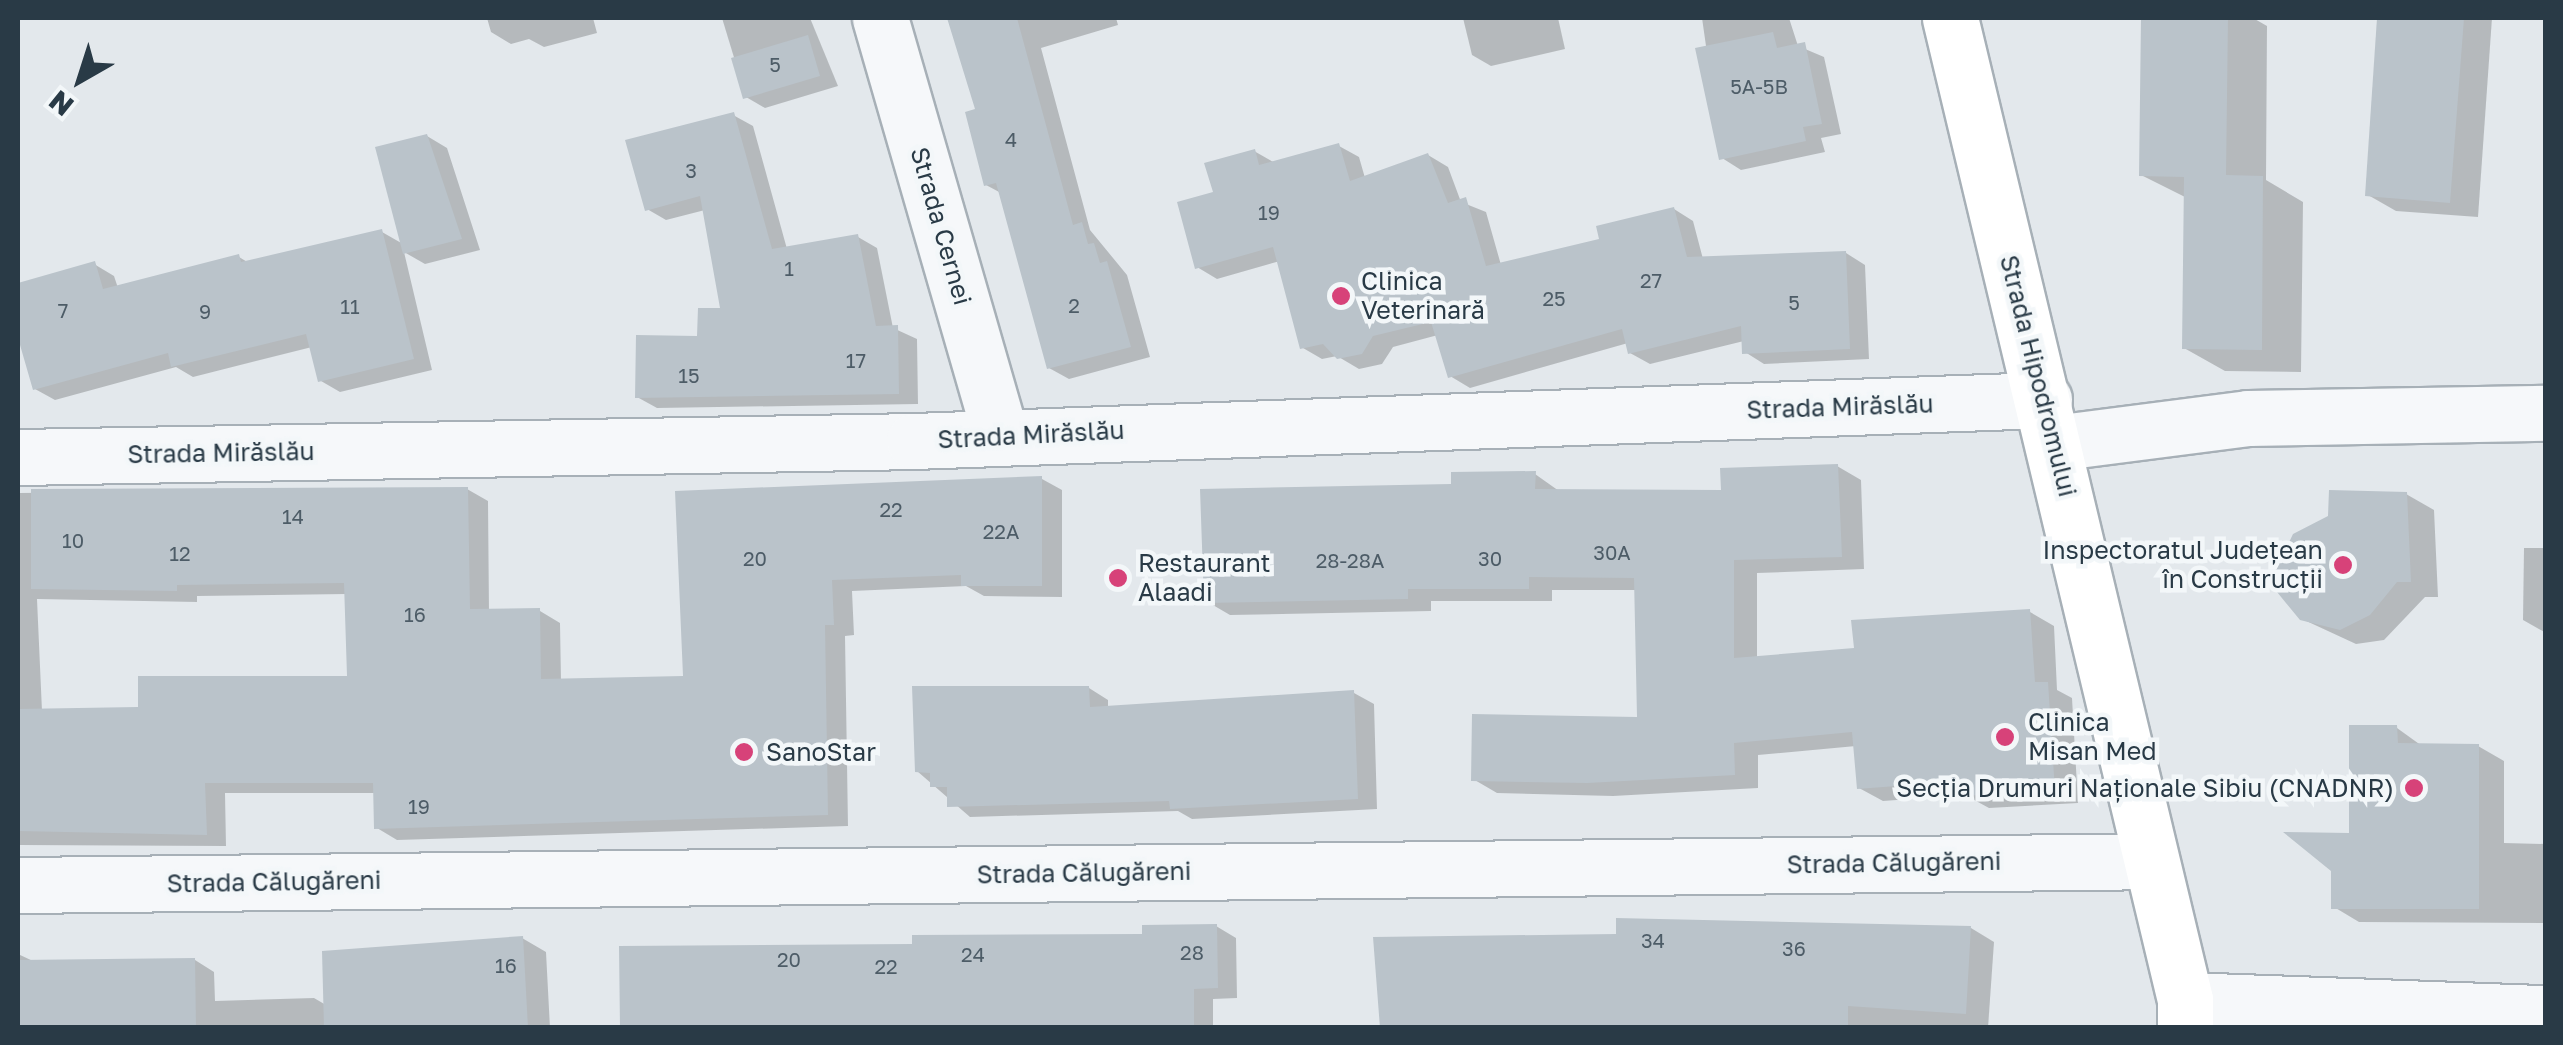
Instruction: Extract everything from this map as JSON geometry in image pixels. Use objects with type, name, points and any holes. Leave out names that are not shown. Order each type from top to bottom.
[{"type":"street","name":"Strada Cernei","points":[[880,18],[1000,435]]},
{"type":"street","name":"Strada Hipodromului","points":[[1950,18],[2049,421],[2185,1014]]},
{"type":"street","name":"Strada Mirăslău","points":[[18,457],[1000,435],[2546,413]]},
{"type":"street","name":"Strada Călugăreni","points":[[18,885],[2150,861]]},
{"type":"street","points":[[2185,1014],[2546,1013]]},
{"type":"building","points":[[947,18],[1017,18],[1073,225],[1082,222],[1088,244],[1094,243],[1100,263],[1107,261],[1131,347],[1047,369],[996,183],[984,186],[965,112],[975,109]]},
{"type":"building","points":[[2141,18],[2228,18],[2226,175],[2263,176],[2262,350],[2182,349],[2184,177],[2139,176]]},
{"type":"building","points":[[2377,18],[2464,18],[2450,203],[2365,196]]},
{"type":"building","points":[[1773,32],[1777,48],[1805,42],[1822,124],[1803,127],[1806,141],[1719,160],[1695,48]]},
{"type":"building","points":[[808,35],[820,76],[743,99],[731,58]]},
{"type":"building","points":[[734,112],[772,249],[858,234],[876,326],[898,325],[899,394],[635,398],[636,335],[697,336],[698,308],[720,308],[700,196],[645,211],[625,140]]},
{"type":"building","points":[[427,134],[462,239],[403,254],[375,147]]},
{"type":"building","points":[[1339,143],[1350,181],[1428,153],[1448,203],[1466,197],[1486,266],[1599,239],[1596,226],[1674,207],[1687,257],[1846,251],[1850,349],[1742,354],[1741,326],[1628,354],[1622,329],[1448,378],[1431,322],[1373,336],[1362,354],[1337,359],[1323,344],[1300,349],[1273,247],[1195,269],[1177,202],[1213,192],[1204,163],[1255,149],[1259,165]]},
{"type":"building","points":[[382,229],[414,359],[318,382],[306,334],[171,367],[168,353],[33,390],[18,338],[18,283],[95,261],[103,289],[239,254],[241,262]]},
{"type":"building","points":[[1838,464],[1842,557],[1734,560],[1734,658],[1854,648],[1851,620],[2030,609],[2035,682],[2048,682],[2055,791],[1963,796],[1962,781],[1857,789],[1852,732],[1734,743],[1735,775],[1587,783],[1471,781],[1472,714],[1637,717],[1634,578],[1529,577],[1529,589],[1408,589],[1408,599],[1204,603],[1200,489],[1451,484],[1451,472],[1536,471],[1535,489],[1721,490],[1720,468]]},
{"type":"building","points":[[1042,476],[1042,586],[961,586],[961,575],[832,580],[834,625],[825,625],[828,815],[374,829],[373,783],[205,783],[207,835],[18,831],[18,709],[138,707],[138,676],[347,676],[344,583],[177,585],[177,591],[31,589],[31,489],[468,487],[470,609],[540,608],[541,679],[683,676],[675,491]]},
{"type":"building","name":"Inspectoratul Județean în Construcții","points":[[2329,490],[2407,492],[2411,582],[2397,582],[2370,615],[2340,630],[2300,620],[2277,592],[2274,574],[2293,534],[2328,516]]},
{"type":"building","points":[[912,686],[1089,686],[1090,707],[1354,690],[1358,799],[1170,809],[1169,801],[947,807],[947,787],[930,787],[930,773],[915,772]]},
{"type":"building","name":"Secția Drumuri Naționale Sibiu (CNADNR)","points":[[2349,725],[2397,725],[2398,743],[2479,744],[2479,909],[2331,909],[2331,871],[2283,832],[2349,833]]},
{"type":"building","points":[[1616,918],[1971,926],[1966,1014],[1848,1006],[1848,1028],[1380,1028],[1373,937],[1616,934]]},
{"type":"building","points":[[1217,924],[1218,988],[1194,989],[1194,1028],[620,1028],[619,946],[912,944],[912,935],[1142,934],[1142,925]]},
{"type":"building","points":[[523,936],[528,1028],[324,1028],[322,951]]},
{"type":"building","points":[[195,958],[196,1028],[18,1028],[18,960]]},
{"type":"place","name":"Clinica Veterinară","points":[[1341,296]]},
{"type":"place","name":"Inspectoratul Județean în Construcții","points":[[2343,565]]},
{"type":"place","name":"Restaurant Alaadi","points":[[1118,578]]},
{"type":"place","name":"Clinica Misan Med","points":[[2005,737]]},
{"type":"place","name":"SanoStar","points":[[744,752]]},
{"type":"place","name":"Secția Drumuri Naționale Sibiu (CNADNR)","points":[[2414,788]]}]
